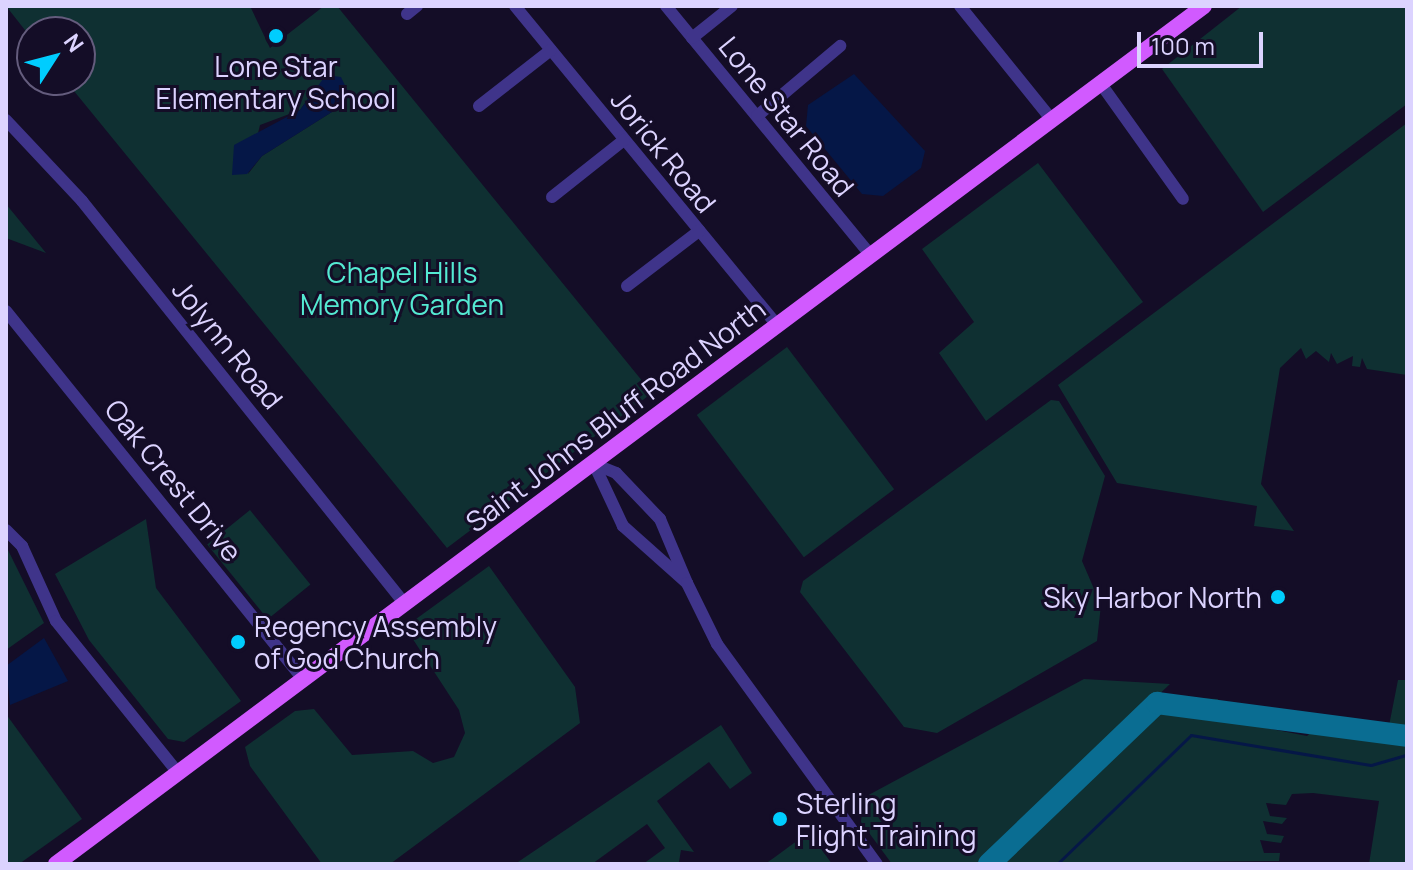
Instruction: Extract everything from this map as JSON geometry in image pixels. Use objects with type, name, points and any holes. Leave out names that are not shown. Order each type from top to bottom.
[{"type":"main road","name":"Saint Johns Bluff Road North","points":[[56,864],[1204,6]]},
{"type":"street","name":"Jorick Road","points":[[515,6],[778,326]]},
{"type":"street","name":"Lone Star Road","points":[[666,6],[871,256]]},
{"type":"street","points":[[692,38],[732,6]]},
{"type":"street","points":[[960,6],[1052,120]]},
{"type":"street","points":[[757,116],[840,46]]},
{"type":"street","points":[[479,106],[551,50]]},
{"type":"street","points":[[1101,84],[1183,199]]},
{"type":"street","name":"Jolynn Road","points":[[6,120],[82,201],[405,604]]},
{"type":"street","points":[[552,197],[624,140]]},
{"type":"street","points":[[627,286],[699,231]]},
{"type":"street","name":"Oak Crest Drive","points":[[6,311],[303,679]]},
{"type":"street","points":[[594,464],[623,526],[687,583]]},
{"type":"street","points":[[594,464],[616,473],[660,519],[717,644],[877,864]]},
{"type":"street","points":[[6,530],[22,546],[56,621],[178,773]]},
{"type":"green space","name":"Chapel Hills Memory Garden","points":[[6,6],[250,6],[270,48],[324,6],[337,6],[652,393],[447,548],[78,96],[96,96],[96,16],[16,16],[16,19]],"holes":[[[312,93],[343,105],[262,156],[248,174],[260,125],[300,110]]]},
{"type":"green space","points":[[1242,6],[1407,6],[1407,104],[1263,212],[1162,69]]},
{"type":"green space","points":[[1407,123],[1407,375],[1367,369],[1362,358],[1360,367],[1352,366],[1353,356],[1337,364],[1331,353],[1329,362],[1316,351],[1306,359],[1301,348],[1280,368],[1261,484],[1294,531],[1254,526],[1257,506],[1117,483],[1058,385]]},
{"type":"green space","points":[[1038,163],[1143,302],[986,421],[939,353],[974,322],[922,249]]},
{"type":"green space","points":[[6,204],[46,253],[6,238]]},
{"type":"green space","points":[[787,347],[894,489],[804,557],[697,415]]},
{"type":"green space","points":[[1051,400],[1059,401],[1105,476],[1082,561],[1101,605],[1097,641],[937,733],[904,727],[800,592],[803,581]]},
{"type":"green space","points":[[250,510],[310,585],[268,619],[207,545]]},
{"type":"green space","points":[[146,519],[156,588],[241,701],[184,742],[168,739],[89,640],[55,574]]},
{"type":"green space","points":[[6,546],[44,623],[6,650]]},
{"type":"green space","points":[[489,566],[575,687],[580,723],[390,864],[322,864],[250,766],[245,747],[295,711],[314,709],[352,755],[413,751],[433,763],[454,757],[465,733],[459,710],[405,627]]},
{"type":"green space","points":[[1084,679],[1170,684],[981,864],[892,864],[861,822],[863,798]]},
{"type":"green space","points":[[1398,680],[1407,680],[1407,864],[1369,864],[1379,801],[1313,793],[1292,794],[1286,805],[1266,803],[1270,816],[1287,818],[1282,824],[1263,821],[1267,834],[1284,836],[1281,843],[1260,840],[1264,853],[1280,853],[1279,861],[999,864],[1172,697],[1218,699],[1216,718],[1307,736],[1314,729],[1386,741]]},
{"type":"green space","points":[[6,714],[82,819],[19,864],[6,864]]},
{"type":"green space","points":[[721,725],[752,773],[730,789],[709,762],[657,801],[694,852],[681,850],[679,862],[689,864],[643,864],[665,848],[647,824],[592,864],[515,864]]},
{"type":"green space","points":[[809,832],[832,864],[765,864],[775,857]]},
{"type":"water","points":[[854,74],[925,151],[921,168],[883,196],[862,194],[806,126],[808,105]]},
{"type":"water","points":[[326,75],[341,77],[349,94],[343,105],[262,156],[247,174],[232,175],[234,145],[300,110]]},
{"type":"water","points":[[44,638],[68,681],[10,705],[6,666]]},
{"type":"waterway","points":[[1057,864],[1191,735],[1371,765],[1407,755]]},
{"type":"taxiway","points":[[989,864],[1157,703],[1407,736]]},
{"type":"place","name":"Lone Star Elementary School","points":[[276,36]]},
{"type":"place","name":"Sky Harbor North","points":[[1278,597]]},
{"type":"place","name":"Regency Assembly of God Church","points":[[238,642]]},
{"type":"place","name":"Sterling Flight Training","points":[[780,819]]}]
